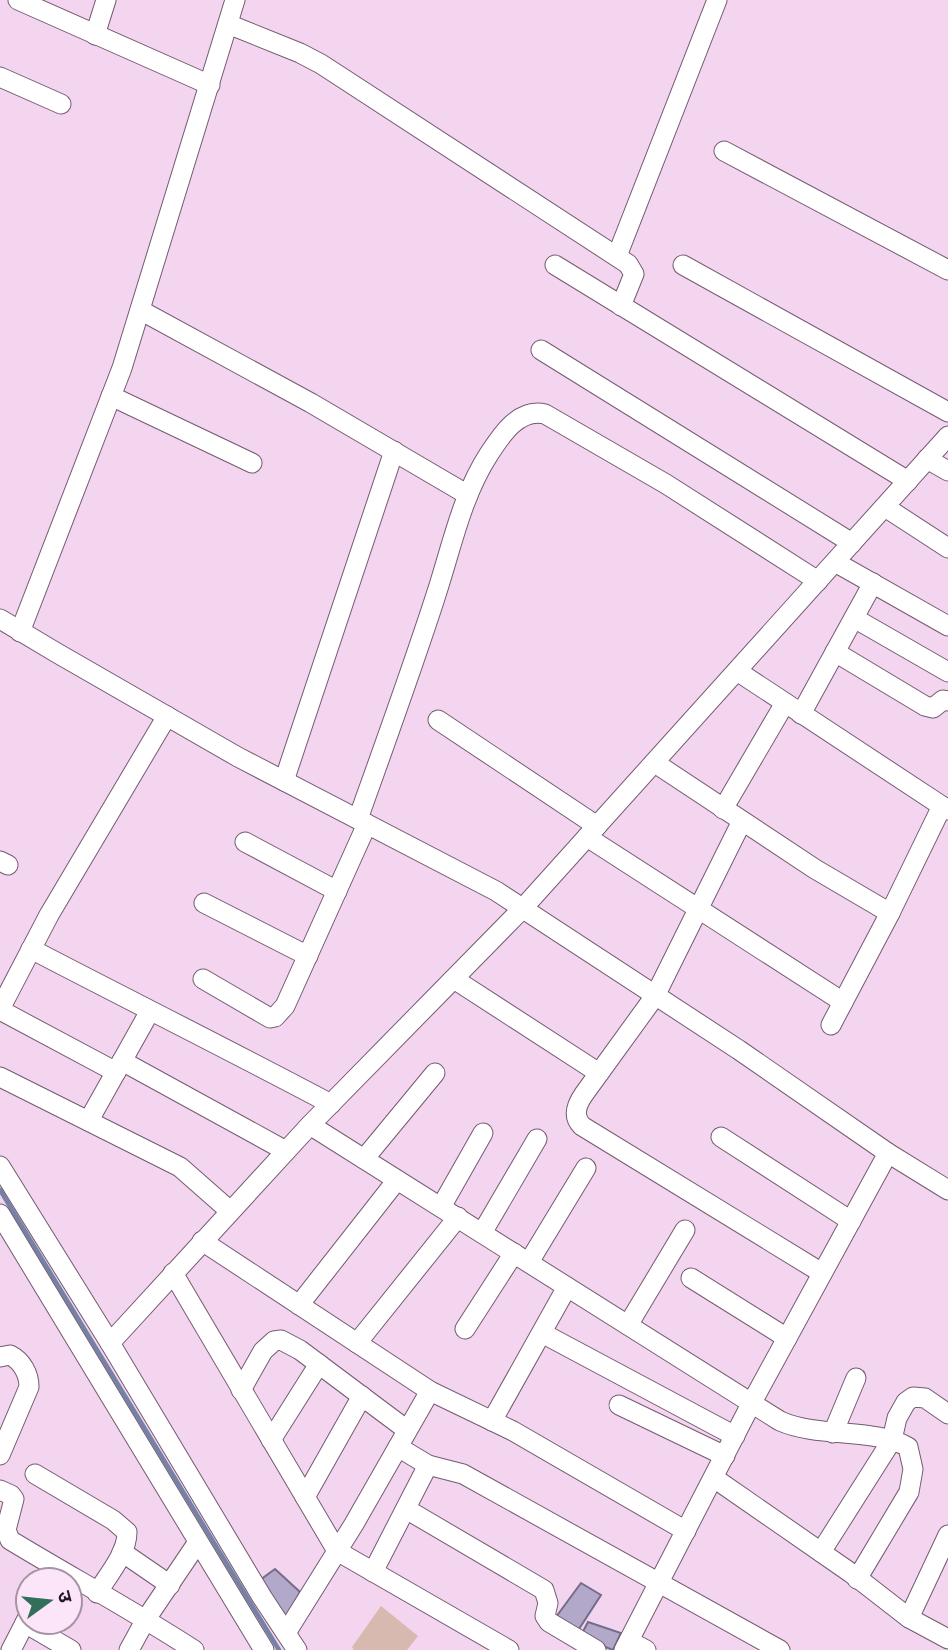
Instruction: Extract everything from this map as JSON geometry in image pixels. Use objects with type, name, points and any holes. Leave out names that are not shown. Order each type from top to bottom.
[{"type":"street","points":[[18,0],[41,6],[95,35],[210,85]]},
{"type":"street","points":[[95,35],[106,0]]},
{"type":"street","points":[[20,632],[111,396],[235,0]]},
{"type":"street","points":[[617,256],[717,0]]},
{"type":"street","points":[[228,24],[300,52],[321,64],[617,256],[628,264],[634,274],[621,306]]},
{"type":"street","points":[[1,80],[61,104]]},
{"type":"street","points":[[724,151],[948,270]]},
{"type":"street","points":[[555,265],[908,481]]},
{"type":"street","points":[[683,265],[948,412]]},
{"type":"street","points":[[140,310],[311,403],[468,495]]},
{"type":"street","points":[[541,350],[852,543]]},
{"type":"street","points":[[111,396],[251,463]]},
{"type":"street","points":[[203,979],[270,1018],[275,1017],[285,1006],[337,891],[363,822],[468,495],[489,454],[515,421],[526,414],[545,414],[666,484],[818,581]]},
{"type":"street","points":[[110,1343],[310,1125],[523,908],[948,436]]},
{"type":"street","points":[[284,781],[394,452]]},
{"type":"street","points":[[927,459],[948,471]]},
{"type":"street","points":[[885,507],[948,548]]},
{"type":"street","points":[[835,562],[948,626]]},
{"type":"street","points":[[723,808],[835,652],[873,583]]},
{"type":"street","points":[[0,618],[20,632],[284,781],[472,877],[739,1050],[888,1153],[948,1190]]},
{"type":"street","points":[[854,618],[948,672]]},
{"type":"street","points":[[835,652],[925,706],[933,708],[946,696]]},
{"type":"street","points":[[737,671],[945,808],[831,1024]]},
{"type":"street","points":[[167,716],[1,1003],[286,1151]]},
{"type":"street","points":[[438,720],[699,909],[843,1002]]},
{"type":"street","points":[[655,763],[815,869],[890,913]]},
{"type":"street","points":[[742,821],[655,996],[584,1094],[576,1109],[577,1121],[822,1273]]},
{"type":"street","points":[[245,842],[337,891]]},
{"type":"street","points":[[204,903],[308,956]]},
{"type":"street","points":[[31,949],[331,1104]]},
{"type":"street","points":[[454,979],[599,1073]]},
{"type":"street","points":[[89,1120],[150,1011]]},
{"type":"street","points":[[364,1159],[435,1073]]},
{"type":"street","points":[[0,1077],[180,1167],[230,1211]]},
{"type":"street","points":[[310,1125],[751,1404],[790,1425],[892,1440],[908,1447],[913,1469],[912,1482],[903,1503],[858,1579]]},
{"type":"street","points":[[357,1343],[449,1212],[483,1133]]},
{"type":"street","points":[[721,1137],[851,1221]]},
{"type":"street","points":[[482,1233],[537,1139]]},
{"type":"street","points":[[633,1647],[659,1584],[751,1404],[888,1153]]},
{"type":"street","points":[[0,1166],[297,1650]]},
{"type":"street","points":[[466,1329],[586,1168]]},
{"type":"street","points":[[299,1305],[397,1180]]},
{"type":"street","points":[[0,1214],[264,1650]]},
{"type":"street","points":[[628,1325],[685,1230]]},
{"type":"street","points":[[202,1241],[430,1391],[492,1421],[686,1531]]},
{"type":"street","points":[[173,1273],[337,1550],[509,1650]]},
{"type":"street","points":[[691,1278],[787,1338]]},
{"type":"street","points":[[492,1421],[567,1287]]},
{"type":"street","points":[[542,1333],[735,1436]]},
{"type":"street","points":[[241,1390],[263,1352],[274,1341],[281,1340],[362,1396],[428,1465],[463,1474],[779,1650]]},
{"type":"street","points":[[0,1357],[10,1355],[18,1359],[29,1380],[29,1387],[0,1455]]},
{"type":"street","points":[[271,1440],[319,1364]]},
{"type":"street","points":[[834,1433],[856,1378]]},
{"type":"street","points":[[286,1633],[430,1391]]},
{"type":"street","points":[[305,1497],[362,1396]]},
{"type":"street","points":[[821,1552],[892,1440],[897,1418],[906,1402],[913,1397],[925,1398],[948,1414]]},
{"type":"street","points":[[619,1405],[725,1456]]},
{"type":"street","points":[[373,1572],[428,1465]]},
{"type":"street","points":[[35,1474],[122,1526],[127,1532],[127,1542],[97,1593]]},
{"type":"street","points":[[714,1478],[821,1552],[909,1618],[948,1639]]},
{"type":"street","points":[[0,1490],[14,1499],[6,1530],[10,1540],[42,1566]]},
{"type":"street","points":[[406,1509],[544,1590],[548,1603],[545,1616],[549,1622],[596,1650]]},
{"type":"street","points":[[909,1618],[948,1536]]},
{"type":"street","points":[[129,1650],[146,1619],[198,1542]]},
{"type":"street","points":[[122,1552],[170,1585]]},
{"type":"street","points":[[84,1587],[146,1619],[194,1650]]},
{"type":"street","points":[[50,1636],[71,1650]]},
{"type":"shaded area","points":[[381,1606],[418,1636],[407,1650],[354,1650],[352,1647]]},
{"type":"building","points":[[275,1569],[300,1592],[286,1618],[260,1580]]},
{"type":"building","points":[[581,1583],[601,1595],[577,1632],[556,1617]]},
{"type":"building","points":[[588,1622],[621,1633],[613,1650],[580,1637]]},
{"type":"waterway","points":[[0,1190],[279,1650]]}]
